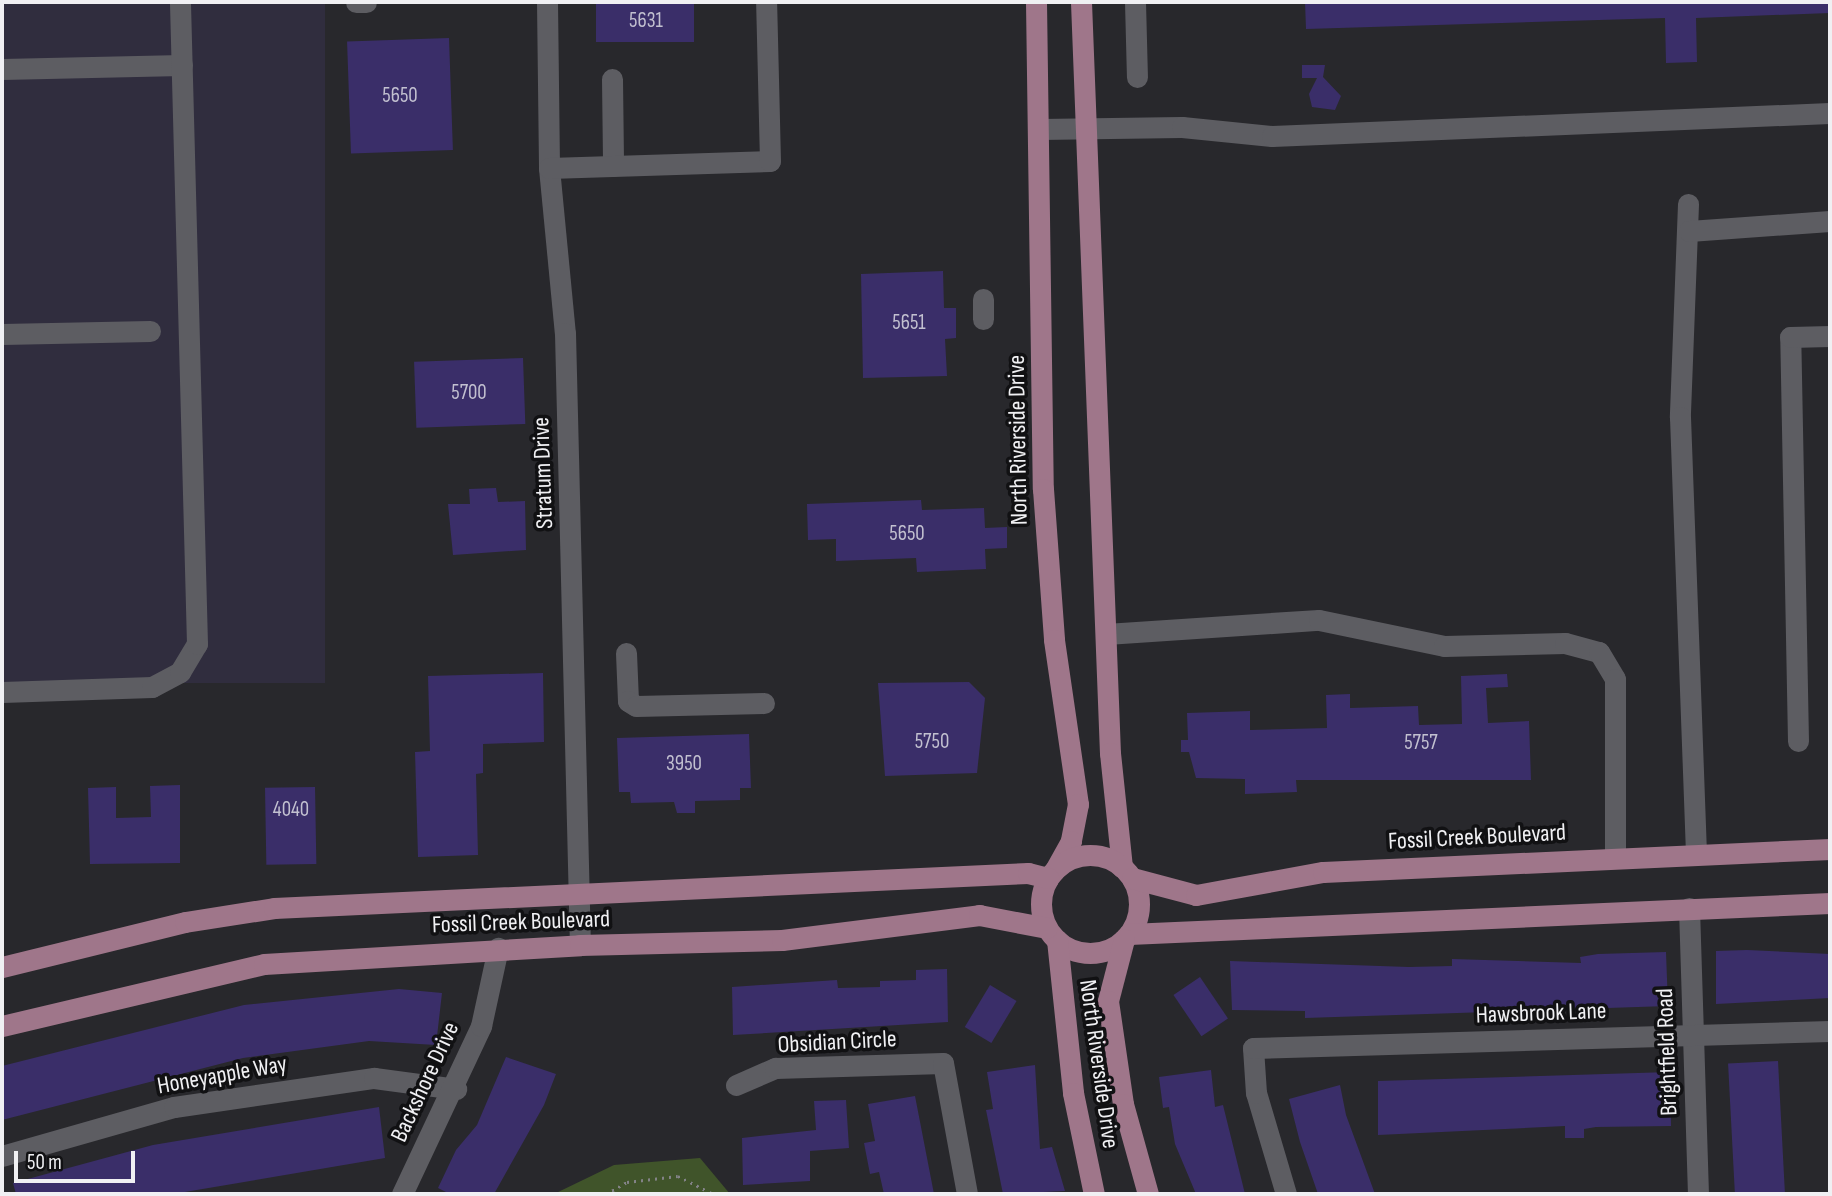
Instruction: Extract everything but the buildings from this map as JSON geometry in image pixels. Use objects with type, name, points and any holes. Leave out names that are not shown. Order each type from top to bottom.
[{"type":"main road","name":"North Riverside Drive","points":[[1036,2],[1040,129],[1043,489],[1054,640],[1078,804],[1071,841],[1051,874]]},
{"type":"main road","points":[[1082,2],[1084,130],[1106,634],[1127,873],[1138,913],[1126,937]]},
{"type":"main road","name":"Fossil Creek Boulevard","points":[[1127,873],[1196,895],[1323,872],[1615,855],[1830,849]]},
{"type":"main road","points":[[1127,873],[1095,855],[1051,874],[1041,903],[1052,934],[1083,952],[1126,937],[1830,903]]},
{"type":"main road","name":"Fossil Creek Boulevard","points":[[2,967],[185,922],[274,908],[1051,874]]},
{"type":"main road","name":"Fossil Creek Boulevard","points":[[2,1026],[264,964],[580,944],[782,940],[979,915],[1052,934]]},
{"type":"main road","name":"North Riverside Drive","points":[[1052,934],[1073,1093],[1094,1194]]},
{"type":"main road","name":"North Riverside Drive","points":[[1126,937],[1108,1001],[1123,1104],[1148,1194]]},
{"type":"street","points":[[2,692],[152,687],[180,672],[198,644],[180,2]]},
{"type":"street","points":[[356,2],[366,2]]},
{"type":"street","name":"Stratum Drive","points":[[547,2],[549,169],[565,333],[580,944]]},
{"type":"street","points":[[549,169],[770,161],[766,2]]},
{"type":"street","points":[[1135,2],[1137,77]]},
{"type":"street","points":[[2,69],[182,65]]},
{"type":"street","points":[[612,79],[613,166]]},
{"type":"street","points":[[1040,129],[1182,127],[1272,136],[1830,114]]},
{"type":"street","points":[[1688,204],[1680,417],[1696,853]]},
{"type":"street","points":[[1689,231],[1830,221]]},
{"type":"street","points":[[2,334],[150,331]]},
{"type":"street","points":[[1798,741],[1790,337],[1830,336]]},
{"type":"street","points":[[1106,634],[1319,620],[1444,646],[1565,643],[1600,652],[1615,679],[1615,855]]},
{"type":"street","points":[[626,653],[628,701],[636,706],[764,703]]},
{"type":"street","name":"Brightfield Road","points":[[1689,908],[1698,1194]]},
{"type":"street","name":"Backshore Drive","points":[[402,1194],[456,1088],[481,1026],[498,948]]},
{"type":"street","name":"Hawsbrook Lane","points":[[1286,1194],[1256,1094],[1253,1048],[1830,1031]]},
{"type":"street","name":"Obsidian Circle","points":[[736,1085],[775,1068],[943,1063],[968,1194]]},
{"type":"street","name":"Honeyapple Way","points":[[2,1156],[174,1107],[374,1078],[456,1088]]},
{"type":"path","points":[[606,1194],[627,1182],[676,1176],[692,1177],[713,1194]]},
{"type":"shaded area","points":[[2,2],[325,2],[325,683],[2,683]]},
{"type":"green space","points":[[700,1158],[730,1194],[554,1194],[614,1165]]}]
